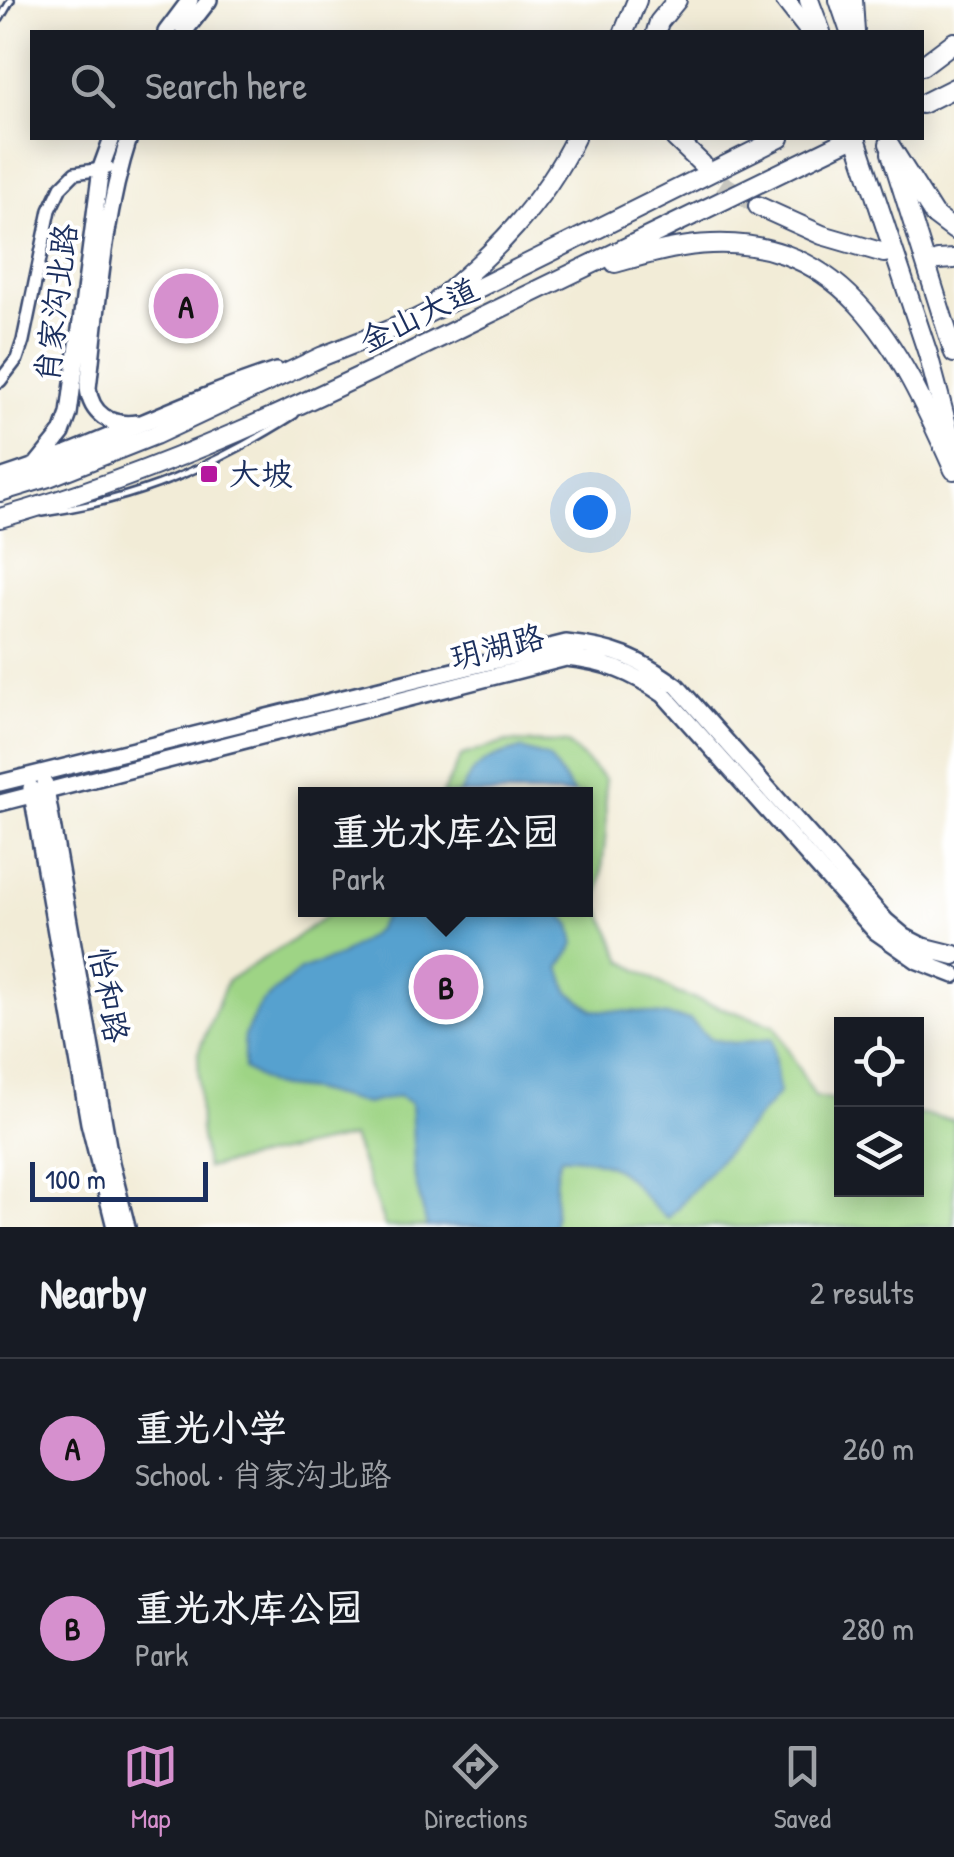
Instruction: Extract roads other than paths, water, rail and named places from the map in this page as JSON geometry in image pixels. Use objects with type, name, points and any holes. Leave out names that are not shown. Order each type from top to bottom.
[{"type":"main road","points":[[168,30],[190,0]]},
{"type":"main road","points":[[186,30],[209,0]]},
{"type":"main road","points":[[657,30],[677,0]]},
{"type":"main road","points":[[786,0],[808,30]]},
{"type":"main road","points":[[809,0],[820,30]]},
{"type":"main road","points":[[839,0],[852,30]]},
{"type":"main road","points":[[853,0],[853,30]]},
{"type":"main road","points":[[625,30],[636,3]]},
{"type":"main road","points":[[634,30],[636,3]]},
{"type":"main road","points":[[924,67],[954,42]]},
{"type":"main road","points":[[924,68],[954,55]]},
{"type":"main road","points":[[924,105],[954,88]]},
{"type":"main road","points":[[924,106],[954,103]]},
{"type":"main road","name":"肖家沟北路","points":[[34,467],[52,448],[69,414],[101,168],[111,140]]},
{"type":"main road","name":"肖家沟北路","points":[[127,140],[108,226],[88,388],[90,402],[104,418],[116,423],[150,422]]},
{"type":"main road","points":[[414,320],[496,249],[528,215],[574,140]]},
{"type":"main road","points":[[677,140],[702,164]]},
{"type":"main road","name":"金山大道","points":[[0,492],[155,435],[322,356],[414,320],[776,140]]},
{"type":"main road","name":"金山大道","points":[[0,518],[166,462],[338,388],[849,140]]},
{"type":"main road","points":[[855,140],[928,354],[954,450]]},
{"type":"main road","points":[[888,141],[934,215],[954,230]]},
{"type":"main road","points":[[888,141],[954,353]]},
{"type":"main road","points":[[758,206],[822,235],[884,253]]},
{"type":"main road","points":[[576,273],[684,246],[720,244],[767,249],[795,260],[857,300],[888,338],[918,388],[954,470]]},
{"type":"main road","points":[[0,478],[150,422],[224,388],[322,356]]},
{"type":"main road","name":"玥湖路","points":[[0,783],[566,643],[604,646],[640,660],[677,686],[886,921],[926,948]]},
{"type":"main road","name":"玥湖路","points":[[0,803],[566,658],[600,661],[634,674],[664,695],[875,931],[918,960],[954,974]]},
{"type":"main road","name":"怡和路","points":[[36,772],[89,1123],[116,1227]]},
{"type":"main road","name":"怡和路","points":[[38,792],[111,1164],[127,1227]]},
{"type":"main road","points":[[926,948],[954,957]]},
{"type":"street","points":[[0,382],[23,341],[55,198],[67,179],[76,173],[119,168]]},
{"type":"lane","points":[[0,19],[11,0]]},
{"type":"water","points":[[521,749],[549,758],[569,787],[464,787],[477,768]]},
{"type":"water","points":[[384,917],[564,917],[571,925],[575,944],[560,967],[568,991],[593,1010],[642,1012],[690,1020],[710,1039],[734,1043],[772,1039],[779,1093],[668,1218],[616,1169],[593,1160],[561,1157],[556,1174],[553,1227],[427,1227],[415,1179],[411,1103],[398,1096],[366,1104],[311,1090],[272,1086],[244,1069],[244,1036],[261,1003],[300,970],[340,956],[376,931]]},
{"type":"tunnel","points":[[702,164],[718,181],[758,206]]},
{"type":"place","name":"重光小学","points":[[186,306]]},
{"type":"place","name":"大坡","points":[[209,474]]},
{"type":"place","name":"重光水库公园","points":[[446,987]]}]
